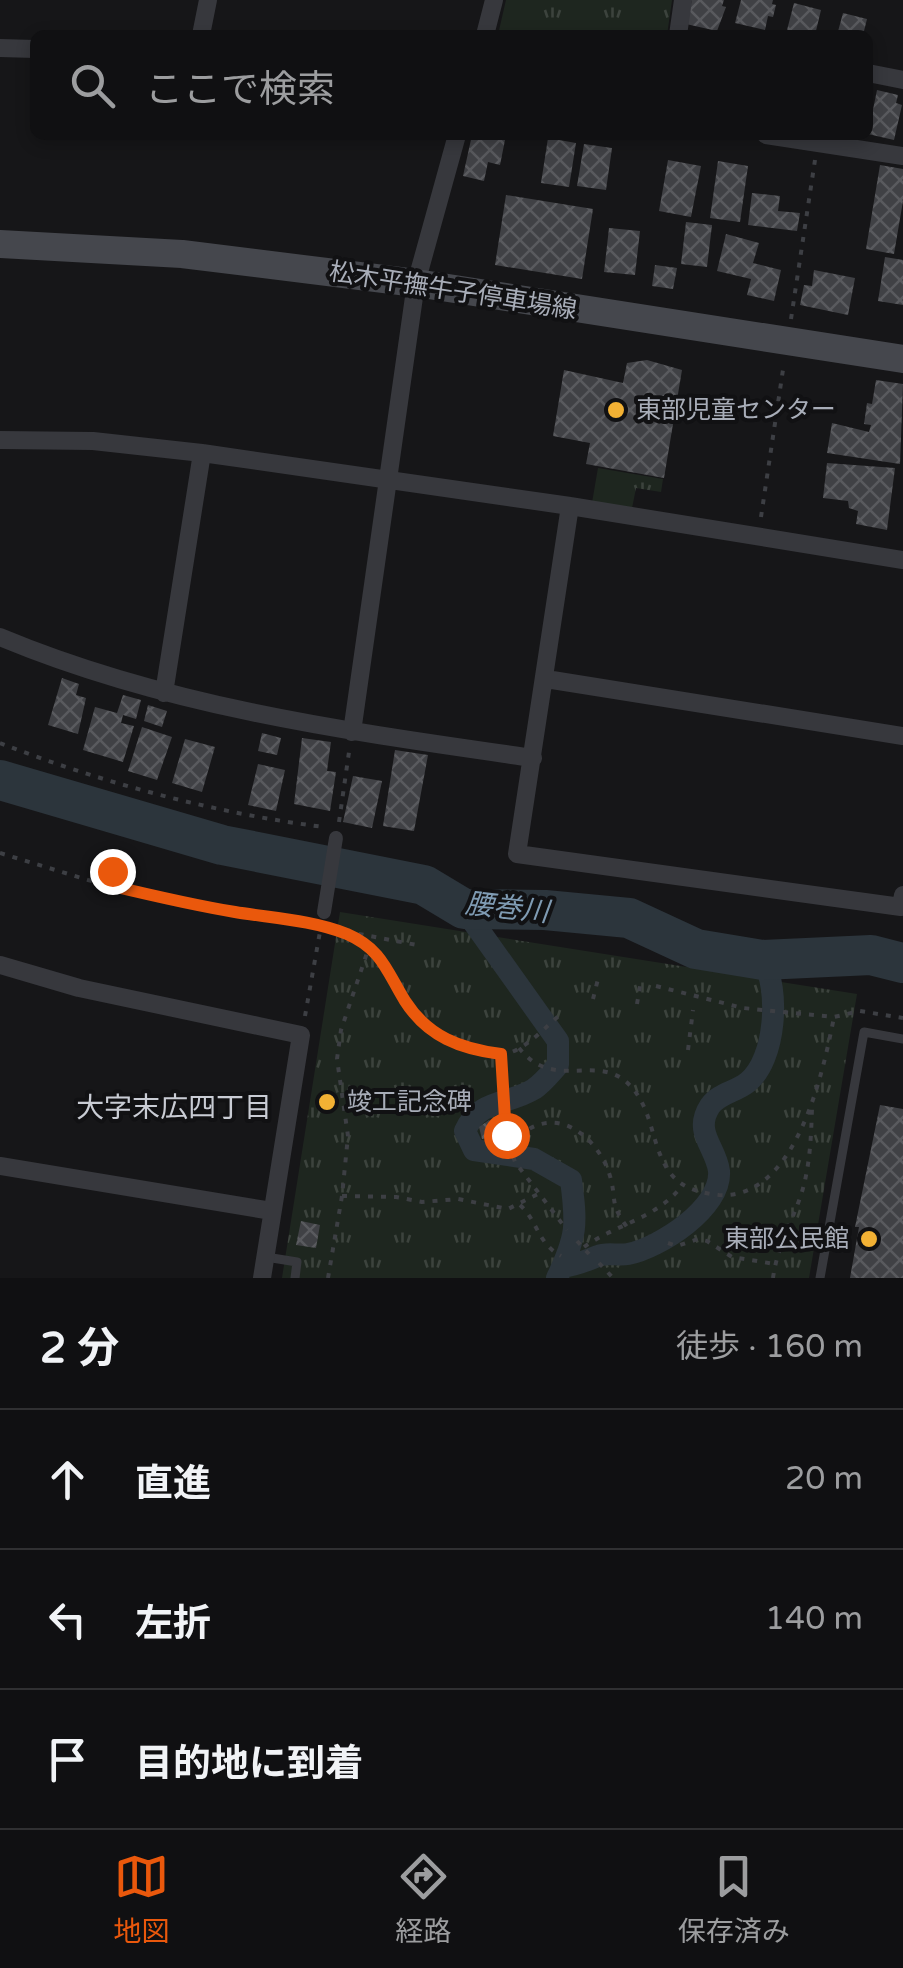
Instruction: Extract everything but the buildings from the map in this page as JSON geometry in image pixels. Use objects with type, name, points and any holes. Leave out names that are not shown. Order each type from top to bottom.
[{"type":"main road","name":"松木平撫牛子停車場線","points":[[0,244],[182,254],[416,283],[903,359]]},
{"type":"street","points":[[202,30],[208,0]]},
{"type":"street","points":[[485,30],[494,0]]},
{"type":"street","points":[[683,0],[683,30]]},
{"type":"street","points":[[0,48],[30,49]]},
{"type":"street","points":[[873,73],[903,80]]},
{"type":"street","points":[[352,732],[416,283],[457,140]]},
{"type":"street","points":[[799,140],[903,156]]},
{"type":"street","points":[[0,440],[93,441],[202,454],[570,506],[903,560]]},
{"type":"street","points":[[164,694],[202,454]]},
{"type":"street","points":[[570,506],[517,854],[901,907],[903,895]]},
{"type":"street","points":[[0,637],[164,694],[352,732],[533,758]]},
{"type":"street","points":[[546,679],[903,736]]},
{"type":"street","points":[[322,919],[336,838]]},
{"type":"street","points":[[0,965],[79,988],[301,1035],[262,1278]]},
{"type":"street","points":[[0,1166],[272,1211]]},
{"type":"lane","points":[[820,1278],[864,1032],[903,1039]]},
{"type":"lane","points":[[266,1257],[297,1262],[294,1278]]},
{"type":"path","points":[[0,743],[109,780],[276,821],[338,829],[352,732]]},
{"type":"path","points":[[0,853],[185,904],[322,919],[416,946]]},
{"type":"path","points":[[108,885],[112,871]]},
{"type":"path","points":[[322,919],[369,947],[388,966],[406,1002],[428,1028],[450,1042],[476,1052],[501,1054],[519,1048],[562,1012]]},
{"type":"path","points":[[301,1035],[322,919]]},
{"type":"path","points":[[328,1278],[348,1136],[337,1059],[341,1030],[369,947]]},
{"type":"path","points":[[593,999],[598,978]]},
{"type":"path","points":[[637,1004],[640,986]]},
{"type":"path","points":[[656,986],[744,1008],[834,1016],[851,1011],[903,1018]]},
{"type":"path","points":[[688,1050],[694,1010]]},
{"type":"path","points":[[773,1278],[808,1168],[812,1104],[834,1016]]},
{"type":"path","points":[[519,1048],[528,1060],[549,1068],[605,1071],[622,1078],[639,1096],[669,1172],[682,1186],[705,1193],[736,1194],[757,1186],[788,1152],[812,1104]]},
{"type":"path","points":[[501,1054],[506,1135],[514,1162],[566,1230]]},
{"type":"path","points":[[494,1123],[504,1114]]},
{"type":"path","points":[[508,1143],[541,1124],[572,1126],[596,1150],[608,1170],[612,1204],[626,1227]]},
{"type":"path","points":[[498,1133],[506,1135]]},
{"type":"path","points":[[584,1248],[672,1199],[682,1186]]},
{"type":"path","points":[[342,1196],[396,1197],[422,1202],[458,1198],[508,1208],[538,1194]]},
{"type":"path","points":[[520,1205],[532,1218],[541,1241],[560,1256]]},
{"type":"path","points":[[668,1244],[707,1240],[732,1257],[775,1264]]},
{"type":"path","points":[[577,1241],[590,1254]]},
{"type":"path","points":[[599,1263],[613,1278]]},
{"type":"green space","points":[[506,0],[672,0],[668,30],[499,30]]},
{"type":"green space","points":[[598,468],[663,479],[661,492],[636,488],[632,508],[592,503]]},
{"type":"green space","points":[[340,912],[857,994],[809,1278],[282,1278]]},
{"type":"waterway","name":"腰巻川","points":[[0,780],[222,845],[424,885],[464,909],[545,910],[629,918],[696,949],[763,960],[871,955],[903,963]]},
{"type":"waterway","points":[[464,909],[558,1041],[558,1065],[543,1081],[524,1094],[478,1113],[465,1131],[474,1150],[534,1159],[571,1180],[574,1230],[557,1278]]},
{"type":"waterway","points":[[562,1267],[601,1255],[628,1254],[656,1244],[686,1224],[710,1199],[719,1171],[705,1132],[705,1115],[723,1095],[748,1082],[765,1057],[770,1041],[772,988],[763,960]]},
{"type":"place","name":"東部児童センター","points":[[616,410]]},
{"type":"place","name":"竣工記念碑","points":[[327,1102]]},
{"type":"place","name":"東部公民館","points":[[869,1239]]},
{"type":"district","name":"大字末広四丁目","points":[[174,1108]]},
{"type":"route","points":[[112,871],[108,885],[185,904],[321,926],[348,934],[369,947],[388,966],[406,1002],[428,1028],[476,1052],[501,1054],[506,1135]]}]
